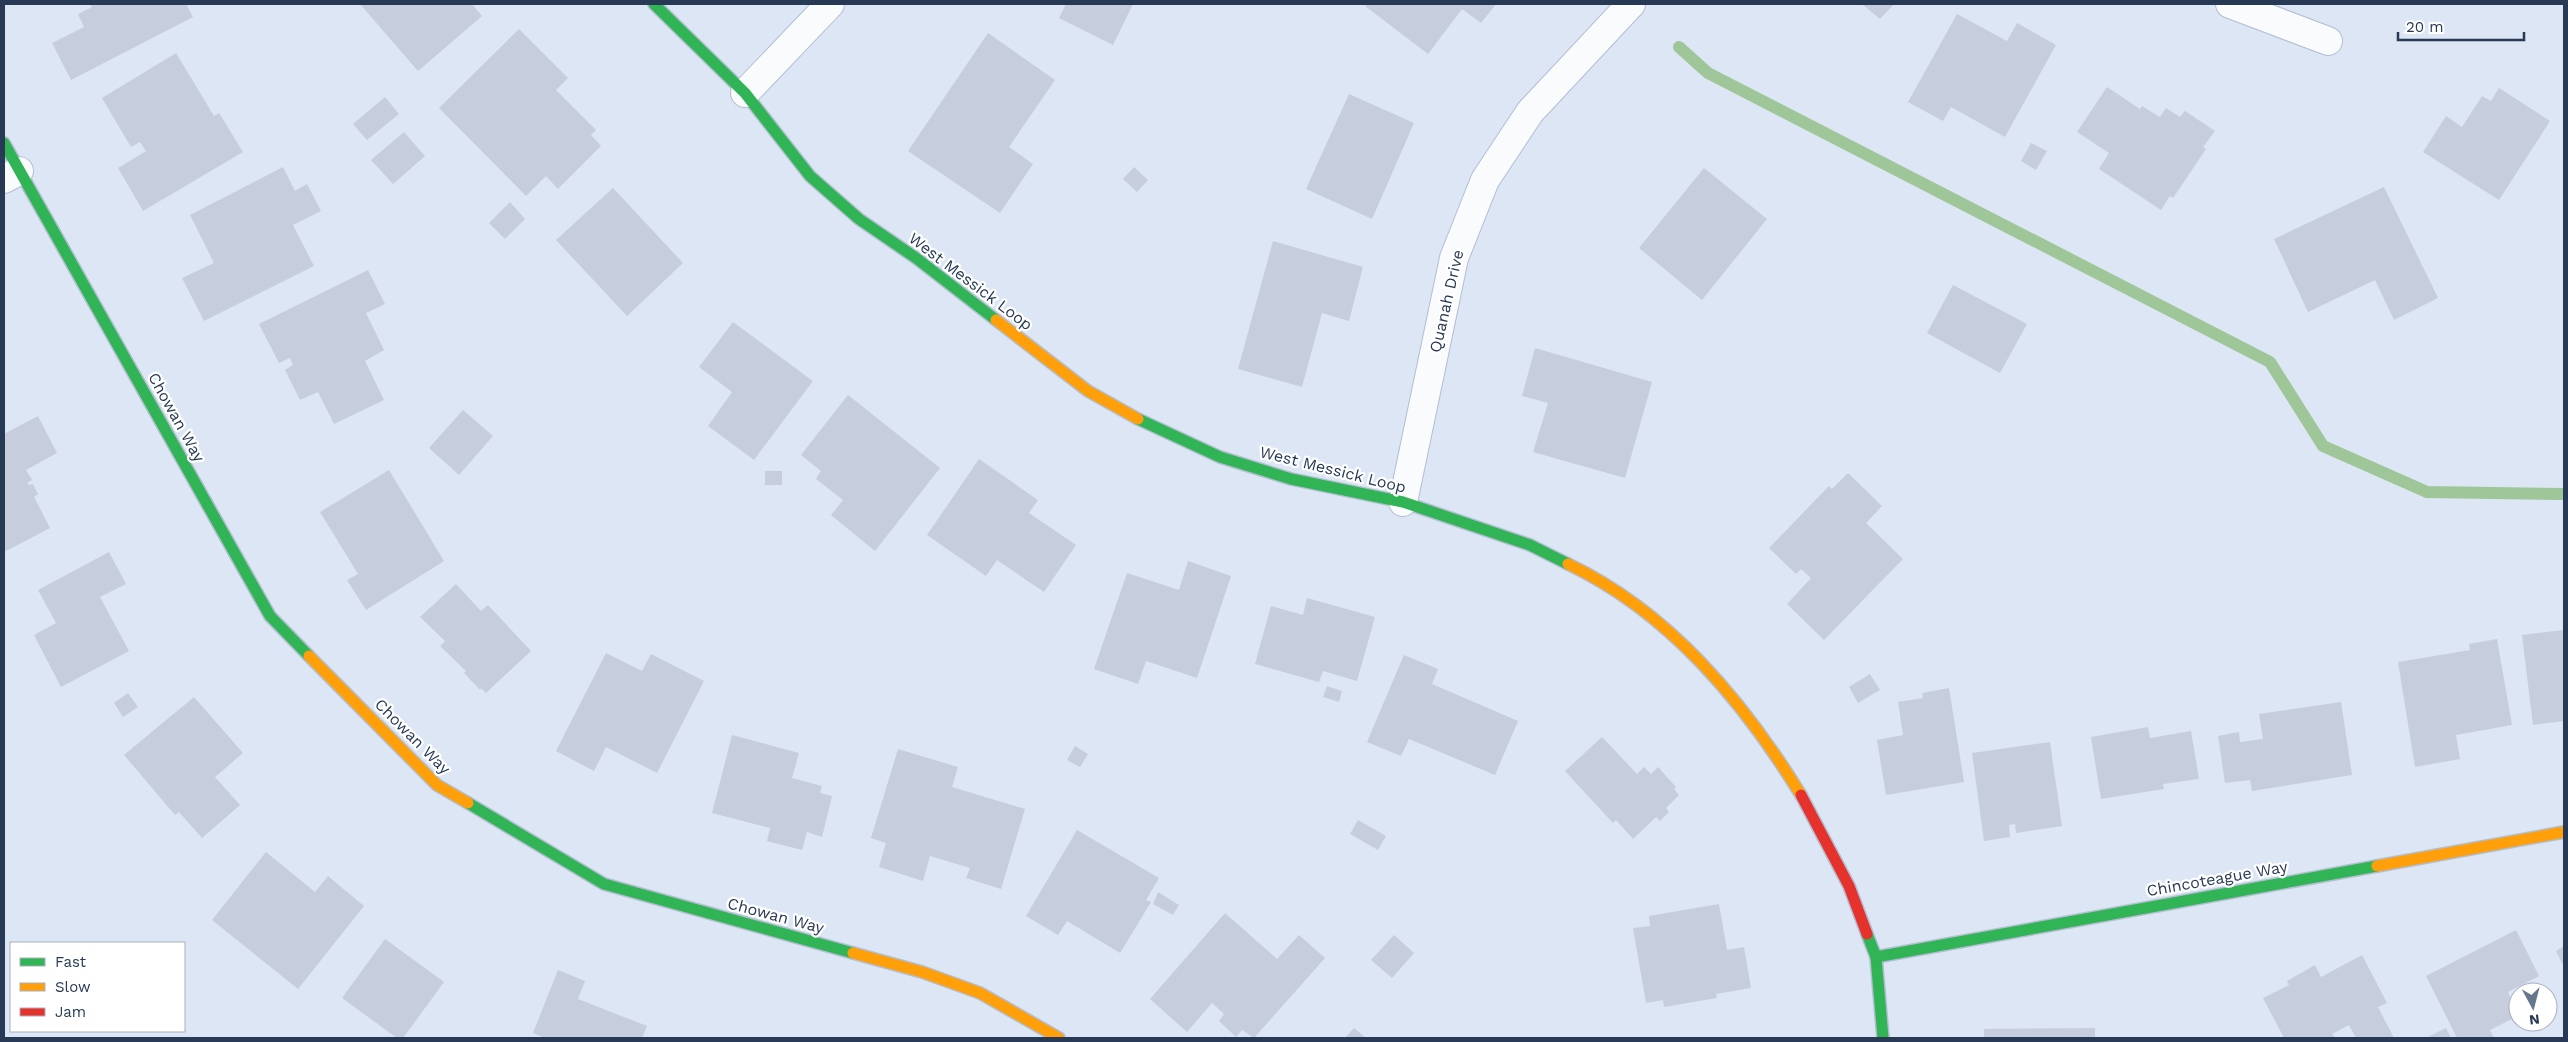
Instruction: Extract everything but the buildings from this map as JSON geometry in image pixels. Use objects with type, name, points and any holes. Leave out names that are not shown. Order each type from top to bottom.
[{"type":"street","name":"West Messick Loop","points":[[654,4],[745,93],[810,176],[859,219],[916,258],[1088,391],[1153,427],[1220,457],[1291,479],[1402,502],[1530,546],[1594,576],[1624,596],[1678,639],[1728,693],[1775,753],[1815,818],[1849,886],[1876,957],[1883,1038]]},
{"type":"street","points":[[745,93],[830,4]]},
{"type":"street","name":"Quanah Drive","points":[[1402,502],[1454,258],[1485,180],[1530,112],[1631,4]]},
{"type":"street","points":[[2230,4],[2328,42]]},
{"type":"street","name":"Chowan Way","points":[[4,143],[12,175],[270,616],[437,785],[604,884],[922,972],[980,993],[1060,1038]]},
{"type":"street","name":"Chincoteague Way","points":[[1876,957],[2564,832]]},
{"type":"waterway","points":[[1679,47],[1708,73],[2270,362],[2323,446],[2427,492],[2564,494]]},
{"type":"traffic: fast","points":[[654,4],[745,93],[810,176],[859,219],[916,258],[996,320]]},
{"type":"traffic: fast","points":[[4,143],[270,616],[309,656]]},
{"type":"traffic: fast","points":[[1138,419],[1220,457],[1291,479],[1403,502],[1530,545],[1568,564]]},
{"type":"traffic: fast","points":[[468,803],[604,884],[853,953]]},
{"type":"traffic: fast","points":[[1876,957],[2377,866]]},
{"type":"traffic: fast","points":[[1867,934],[1876,957],[1883,1038]]},
{"type":"traffic: slow","points":[[996,320],[1088,391],[1138,419]]},
{"type":"traffic: slow","points":[[1568,564],[1605,584],[1639,607],[1671,633],[1701,662],[1754,726],[1801,795]]},
{"type":"traffic: slow","points":[[309,656],[437,785],[468,803]]},
{"type":"traffic: slow","points":[[2377,866],[2564,832]]},
{"type":"traffic: slow","points":[[853,953],[922,972],[980,993],[1059,1038]]},
{"type":"traffic: jam","points":[[1801,795],[1849,886],[1867,934]]}]
